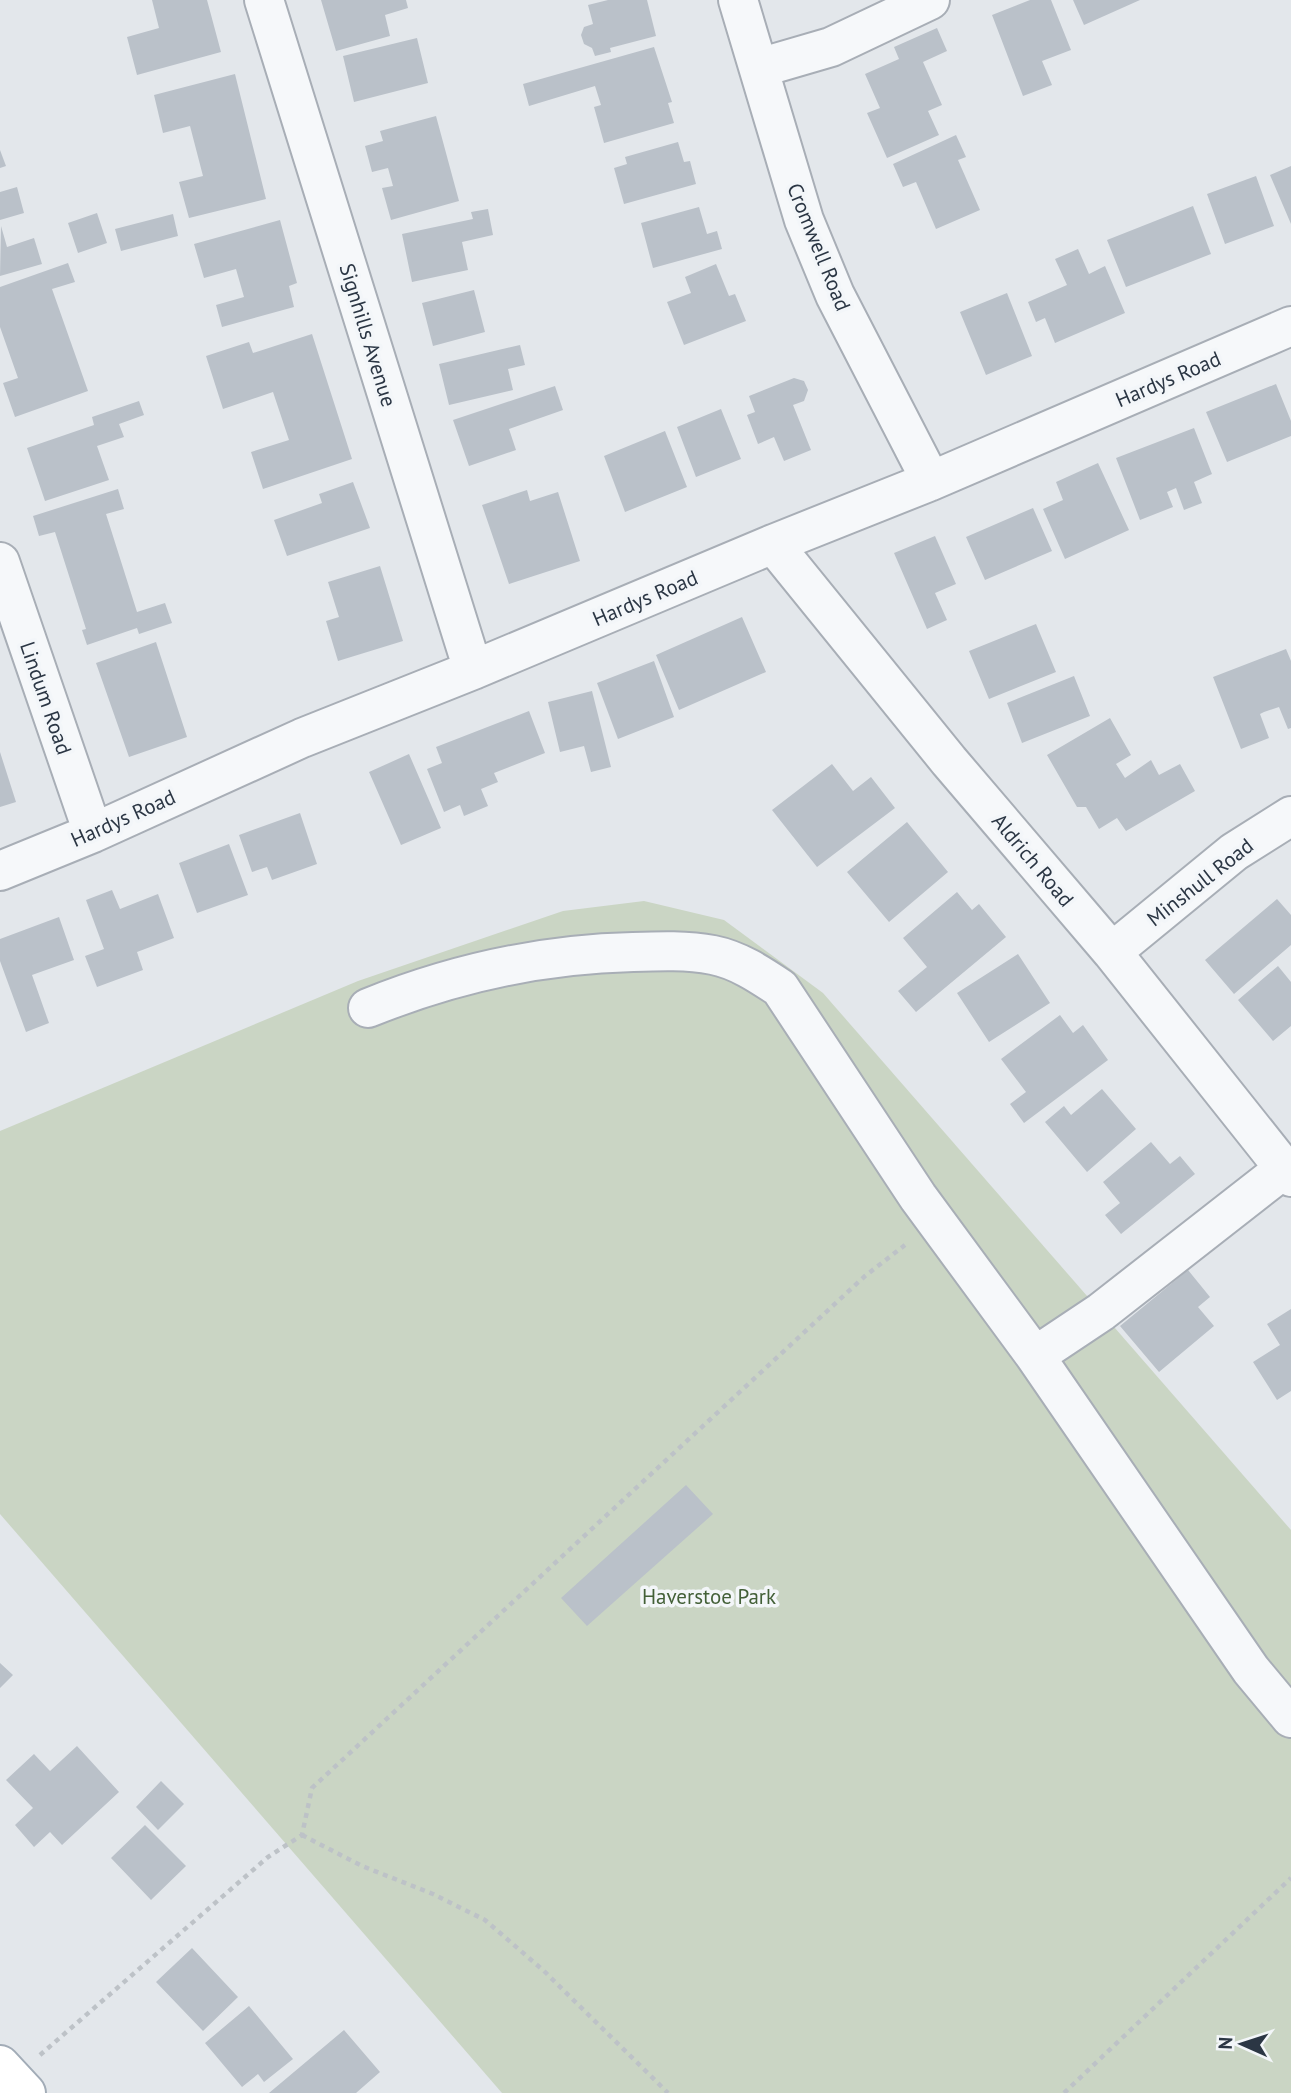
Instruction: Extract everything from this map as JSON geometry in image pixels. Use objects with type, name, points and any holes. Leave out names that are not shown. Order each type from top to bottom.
[{"type":"street","name":"Signhills Avenue","points":[[264,0],[472,670]]},
{"type":"street","name":"Cromwell Road","points":[[738,0],[804,220],[835,295],[931,481]]},
{"type":"street","points":[[759,68],[831,47],[930,0]]},
{"type":"street","name":"Hardys Road","points":[[0,871],[302,738],[931,481],[1291,327]]},
{"type":"street","name":"Aldrich Road","points":[[773,544],[949,761],[1112,952],[1287,1173]]},
{"type":"street","name":"Lindum Road","points":[[0,562],[93,832]]},
{"type":"street","name":"Minshull Road","points":[[1112,952],[1234,852],[1291,816]]},
{"type":"street","points":[[368,1008],[410,991],[505,966],[590,953],[680,950],[715,955],[751,968],[780,988],[936,1221],[1035,1356],[1251,1670],[1291,1718]]},
{"type":"street","points":[[1035,1356],[1101,1312],[1287,1173]]},
{"type":"path","points":[[13,2079],[268,1857],[302,1835],[312,1788],[865,1276],[936,1221]]},
{"type":"path","points":[[302,1835],[362,1866],[433,1894],[485,1920],[544,1971],[668,2093]]},
{"type":"path","points":[[1064,2093],[1291,1878]]},
{"type":"green space","name":"Haverstoe Park","points":[[644,901],[724,920],[823,993],[1291,1530],[1291,2093],[502,2093],[0,1514],[0,1131],[358,981],[563,911]]},
{"type":"building","points":[[152,0],[207,0],[221,52],[137,75],[127,37],[159,28]]},
{"type":"building","points":[[321,0],[406,0],[408,8],[385,15],[390,36],[336,51]]},
{"type":"building","points":[[608,0],[647,0],[656,36],[610,48],[611,52],[595,56],[592,48],[584,44],[581,35],[584,27],[593,24],[588,5]]},
{"type":"building","points":[[1030,0],[1051,0],[1071,50],[1042,61],[1052,85],[1023,96],[992,15]]},
{"type":"building","points":[[1073,0],[1140,0],[1084,25]]},
{"type":"building","points":[[937,28],[947,51],[923,62],[942,105],[928,111],[939,135],[887,158],[867,113],[880,108],[865,74],[899,59],[894,47]]},
{"type":"building","points":[[417,38],[428,83],[354,102],[343,56]]},
{"type":"building","points":[[654,47],[672,102],[668,103],[674,123],[604,143],[594,107],[601,105],[595,86],[529,106],[523,84]]},
{"type":"building","points":[[235,74],[266,199],[189,218],[179,182],[203,176],[190,126],[163,133],[154,95]]},
{"type":"building","points":[[436,116],[459,201],[391,220],[382,188],[393,186],[388,168],[372,172],[365,146],[383,141],[380,131]]},
{"type":"building","points":[[956,135],[966,157],[958,160],[980,210],[936,229],[916,182],[903,187],[893,164]]},
{"type":"building","points":[[678,142],[684,162],[690,161],[696,184],[624,204],[614,168],[627,164],[625,157]]},
{"type":"building","points":[[0,150],[6,166],[0,168]]},
{"type":"building","points":[[1291,166],[1291,224],[1270,175]]},
{"type":"building","points":[[1256,176],[1274,226],[1225,244],[1207,194]]},
{"type":"building","points":[[17,187],[24,213],[0,220],[0,192]]},
{"type":"building","points":[[1193,206],[1211,254],[1126,287],[1107,240]]},
{"type":"building","points":[[699,207],[707,234],[717,231],[722,249],[653,268],[641,223]]},
{"type":"building","points":[[488,209],[493,235],[462,242],[468,270],[412,282],[402,234],[473,219],[471,212]]},
{"type":"building","points":[[97,213],[107,243],[78,253],[68,223]]},
{"type":"building","points":[[173,214],[178,236],[121,251],[115,229]]},
{"type":"building","points":[[280,220],[297,283],[289,286],[294,307],[222,327],[216,305],[244,297],[236,269],[204,278],[194,244]]},
{"type":"building","points":[[1,226],[7,247],[34,238],[42,264],[0,276]]},
{"type":"building","points":[[1078,249],[1089,274],[1105,266],[1125,313],[1055,343],[1045,318],[1036,322],[1028,302],[1067,285],[1055,259]]},
{"type":"building","points":[[68,263],[75,282],[52,289],[88,391],[15,417],[3,383],[18,378],[0,327],[0,287]]},
{"type":"building","points":[[716,264],[729,296],[735,294],[746,321],[684,345],[667,302],[691,293],[685,277]]},
{"type":"building","points":[[474,290],[485,332],[433,346],[422,303]]},
{"type":"building","points":[[1007,293],[1032,356],[986,375],[960,312]]},
{"type":"building","points":[[312,334],[352,459],[263,489],[251,452],[289,440],[273,392],[223,409],[206,356],[249,342],[253,353]]},
{"type":"building","points":[[520,345],[525,365],[508,369],[513,390],[449,405],[439,364]]},
{"type":"building","points":[[794,378],[804,381],[808,390],[804,401],[793,405],[811,450],[784,461],[774,437],[758,444],[747,415],[755,412],[749,396]]},
{"type":"building","points":[[1276,384],[1291,421],[1291,436],[1227,462],[1206,412]]},
{"type":"building","points":[[555,386],[563,410],[509,429],[516,450],[469,466],[453,420]]},
{"type":"building","points":[[139,401],[144,415],[119,424],[124,437],[97,446],[109,480],[45,501],[27,448],[94,425],[92,417]]},
{"type":"building","points":[[721,409],[741,459],[696,477],[677,427]]},
{"type":"building","points":[[1194,428],[1212,474],[1194,482],[1202,503],[1184,510],[1176,488],[1167,492],[1173,507],[1140,520],[1116,458]]},
{"type":"building","points":[[665,431],[687,487],[625,512],[604,456]]},
{"type":"building","points":[[1098,463],[1129,530],[1065,559],[1043,509],[1063,500],[1056,482]]},
{"type":"building","points":[[353,482],[370,528],[287,556],[274,520],[322,503],[319,494]]},
{"type":"building","points":[[118,489],[124,509],[106,514],[137,612],[165,603],[172,623],[139,634],[137,628],[87,645],[82,630],[86,629],[55,532],[39,536],[33,516]]},
{"type":"building","points":[[527,490],[530,501],[558,492],[580,561],[509,584],[482,505]]},
{"type":"building","points":[[1033,508],[1052,551],[985,580],[966,537]]},
{"type":"building","points":[[935,536],[956,584],[935,593],[947,620],[927,629],[894,553]]},
{"type":"building","points":[[380,566],[403,641],[338,661],[326,621],[339,617],[328,582]]},
{"type":"building","points":[[742,617],[766,672],[679,710],[656,655]]},
{"type":"building","points":[[1036,624],[1056,672],[989,699],[969,651]]},
{"type":"building","points":[[156,642],[187,737],[129,757],[96,663]]},
{"type":"building","points":[[1286,649],[1291,661],[1291,728],[1288,729],[1279,707],[1264,712],[1260,714],[1269,738],[1241,749],[1213,677]]},
{"type":"building","points":[[654,661],[674,717],[618,739],[597,683]]},
{"type":"building","points":[[1074,676],[1090,716],[1022,743],[1007,703]]},
{"type":"building","points":[[592,691],[611,767],[591,772],[584,746],[560,752],[548,702]]},
{"type":"building","points":[[529,711],[545,753],[494,773],[498,782],[481,789],[488,806],[464,816],[460,805],[444,812],[427,769],[442,763],[436,747]]},
{"type":"building","points":[[1110,718],[1131,755],[1116,764],[1125,778],[1151,760],[1159,775],[1180,764],[1195,791],[1126,831],[1117,818],[1099,829],[1086,807],[1077,807],[1047,755]]},
{"type":"building","points":[[0,752],[16,802],[0,807]]},
{"type":"building","points":[[409,754],[441,828],[401,845],[369,772]]},
{"type":"building","points":[[832,764],[853,791],[871,777],[895,808],[817,867],[772,810]]},
{"type":"building","points":[[300,813],[317,864],[272,880],[267,867],[252,872],[239,835]]},
{"type":"building","points":[[907,822],[948,872],[889,922],[847,872]]},
{"type":"building","points":[[229,844],[248,895],[197,913],[179,863]]},
{"type":"building","points":[[112,890],[120,909],[158,894],[174,938],[137,952],[143,970],[97,987],[85,956],[104,949],[86,900]]},
{"type":"building","points":[[957,892],[972,910],[979,904],[1006,937],[916,1012],[898,991],[927,967],[903,938]]},
{"type":"building","points":[[1277,899],[1291,915],[1291,945],[1234,994],[1205,960]]},
{"type":"building","points":[[59,917],[74,960],[32,975],[49,1023],[26,1032],[0,961],[0,939]]},
{"type":"building","points":[[1018,954],[1050,1003],[989,1042],[957,993]]},
{"type":"building","points":[[1278,966],[1291,982],[1291,1026],[1273,1041],[1238,1000]]},
{"type":"building","points":[[1060,1015],[1073,1033],[1083,1025],[1108,1060],[1024,1123],[1010,1104],[1026,1092],[1001,1059]]},
{"type":"building","points":[[1102,1089],[1136,1129],[1087,1172],[1045,1122],[1064,1106],[1071,1115]]},
{"type":"building","points":[[1151,1142],[1170,1164],[1180,1156],[1195,1174],[1121,1234],[1105,1215],[1120,1203],[1103,1182]]},
{"type":"building","points":[[1188,1270],[1210,1297],[1198,1307],[1214,1326],[1159,1372],[1120,1326]]},
{"type":"building","points":[[1291,1309],[1291,1391],[1277,1400],[1253,1362],[1280,1345],[1267,1324]]},
{"type":"building","points":[[686,1485],[713,1514],[587,1626],[561,1598]]},
{"type":"building","points":[[0,1663],[13,1675],[0,1688]]},
{"type":"building","points":[[77,1746],[119,1792],[62,1845],[50,1832],[34,1847],[15,1825],[33,1808],[6,1780],[34,1754],[50,1771]]},
{"type":"building","points":[[161,1781],[184,1804],[158,1830],[136,1807]]},
{"type":"building","points":[[145,1825],[186,1866],[151,1900],[111,1858]]},
{"type":"building","points":[[192,1948],[238,1997],[203,2031],[156,1982]]},
{"type":"building","points":[[249,2006],[293,2059],[264,2082],[258,2074],[242,2087],[205,2043]]},
{"type":"building","points":[[344,2030],[380,2072],[356,2093],[269,2093]]}]
